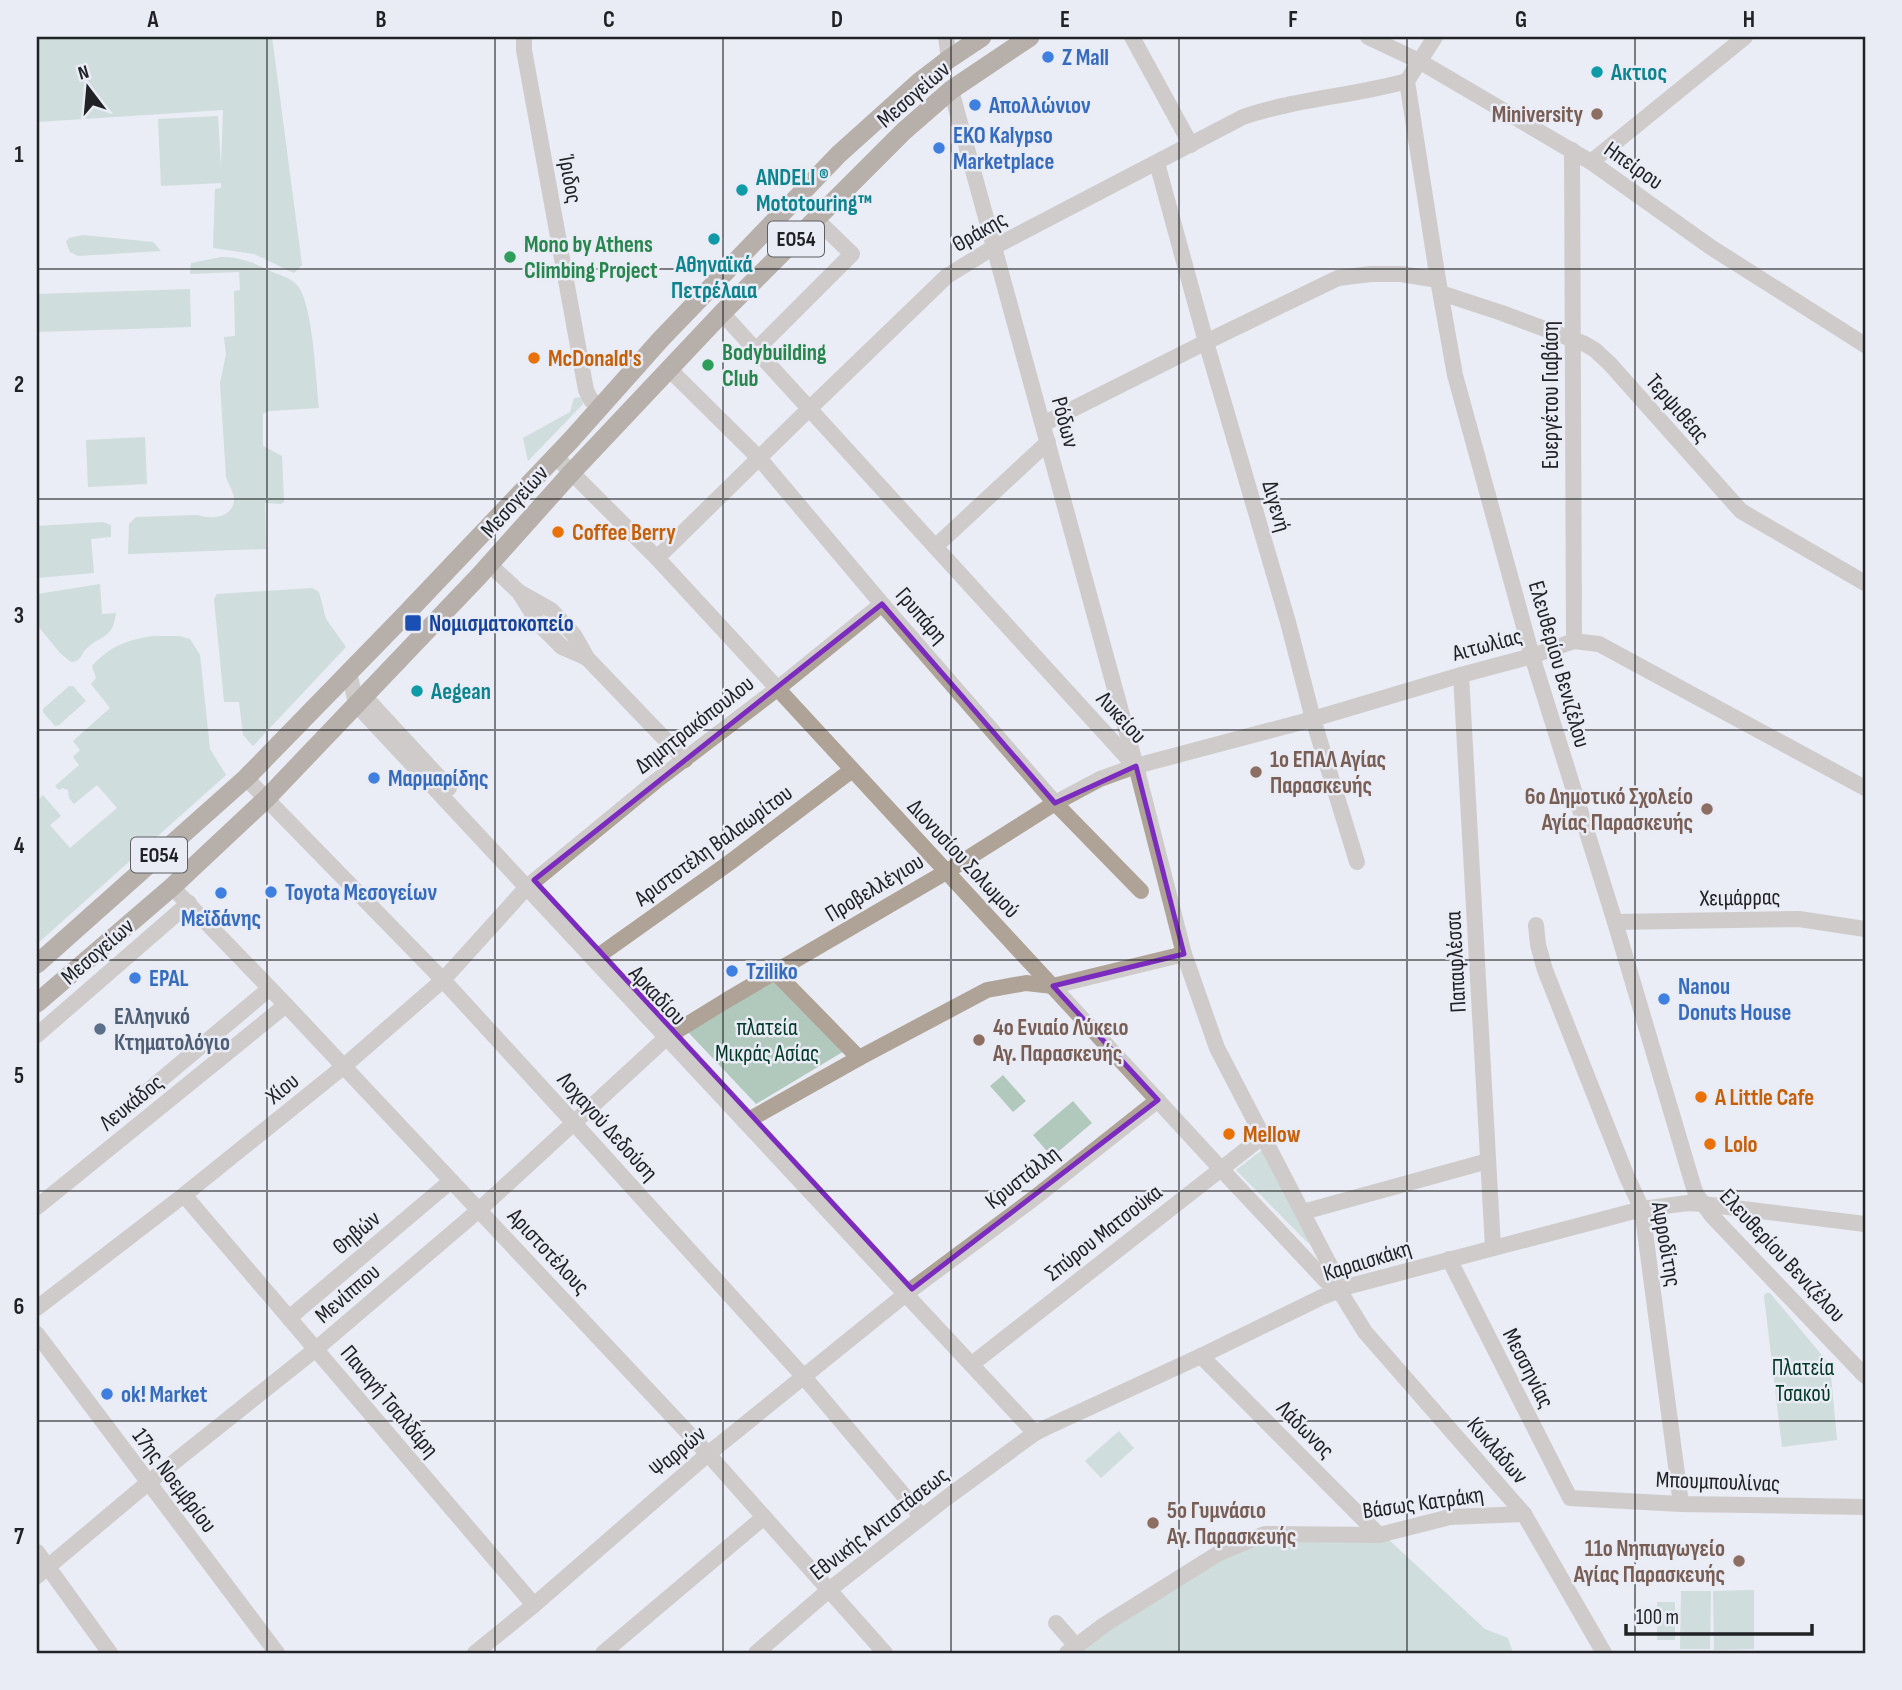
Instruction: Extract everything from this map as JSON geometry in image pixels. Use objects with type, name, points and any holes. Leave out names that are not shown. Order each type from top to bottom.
[{"type":"main road","name":"Μεσογείων","points":[[37,964],[246,778],[555,456],[661,339],[839,154],[919,82],[982,37]]},
{"type":"main road","name":"Μεσογείων","points":[[37,1003],[172,887],[267,798],[722,313],[904,131],[951,90],[1030,37]]},
{"type":"street","name":"Ίριδος","points":[[524,37],[524,50],[586,390],[591,400],[600,408]]},
{"type":"street","points":[[946,37],[949,59]]},
{"type":"street","points":[[1132,37],[1191,145]]},
{"type":"street","name":"Ηπείρου","points":[[1368,37],[1419,61],[1572,150],[1712,248],[1865,345]]},
{"type":"street","points":[[1408,81],[1435,37]]},
{"type":"street","points":[[1591,162],[1745,37]]},
{"type":"street","name":"Θράκης","points":[[657,558],[947,276],[995,247],[1243,117],[1265,109],[1377,90],[1408,81]]},
{"type":"street","name":"Ελευθερίου Βενιζέλου","points":[[1408,81],[1455,375],[1532,656],[1693,1185],[1707,1210],[1865,1376]]},
{"type":"street","name":"Ρόδων","points":[[951,90],[1136,766]]},
{"type":"street","name":"Ευεργέτου Γιαβάση","points":[[1572,150],[1574,641]]},
{"type":"street","name":"Διγενή","points":[[1157,163],[1288,622],[1313,719],[1357,862]]},
{"type":"street","points":[[756,350],[852,254],[816,219]]},
{"type":"street","name":"Τερψιθέας","points":[[1043,424],[1338,278],[1401,274],[1439,286],[1585,344],[1603,357],[1741,511],[1865,583]]},
{"type":"street","name":"Λυκείου","points":[[722,313],[1136,766],[1184,954],[1217,1048],[1336,1277],[1339,1290]]},
{"type":"street","name":"Γρυπάρη","points":[[669,369],[759,458],[1055,803],[1141,891]]},
{"type":"street","points":[[935,547],[1048,442]]},
{"type":"street","name":"Διονυσίου Σολωμού","points":[[555,456],[657,558],[1221,1169],[1326,1281],[1339,1290]]},
{"type":"street","points":[[489,564],[519,592],[539,624],[562,647],[587,658],[685,760]]},
{"type":"street","name":"Δημητρακόπουλου","points":[[531,884],[656,780],[777,689],[882,604]]},
{"type":"street","points":[[1574,641],[1599,644],[1865,788]]},
{"type":"street","name":"Αιτωλίας","points":[[1136,766],[1313,719],[1532,656],[1574,641]]},
{"type":"street","points":[[349,672],[360,700]]},
{"type":"street","name":"Παπαφλέσσα","points":[[1461,675],[1493,1247]]},
{"type":"street","name":"Αρκαδίου","points":[[360,700],[1040,1431]]},
{"type":"street","name":"Προβελλέγιου","points":[[671,1035],[774,971],[946,872],[1055,803],[1100,779],[1136,766]]},
{"type":"street","name":"Αριστοτέλη Βαλαωρίτου","points":[[601,954],[729,863],[852,770]]},
{"type":"street","name":"Λοχαγού Δεδούση","points":[[246,778],[443,980],[574,1123],[804,1377],[922,1517]]},
{"type":"street","name":"Αρκαδίου","points":[[531,884],[601,954],[671,1035]]},
{"type":"street","name":"Χίου","points":[[37,1308],[344,1067],[443,980],[531,884]]},
{"type":"street","name":"Αριστοτέλους","points":[[172,887],[708,1454],[885,1653]]},
{"type":"street","name":"Μεσογείων","points":[[37,1035],[189,903]]},
{"type":"street","name":"Χειμάρρας","points":[[1615,922],[1799,919],[1865,929]]},
{"type":"street","name":"Αφροδίτης","points":[[1536,925],[1545,970],[1642,1209],[1681,1504]]},
{"type":"street","points":[[748,1120],[987,990],[1026,983],[1053,986],[1184,954]]},
{"type":"street","points":[[774,971],[859,1058]]},
{"type":"street","points":[[125,1110],[269,989]]},
{"type":"street","name":"Λευκάδος","points":[[37,1207],[286,1005]]},
{"type":"street","name":"Μενίππου","points":[[42,1571],[316,1349],[479,1210],[671,1035]]},
{"type":"street","name":"Κρυστάλλη","points":[[909,1291],[1033,1199],[1158,1100]]},
{"type":"street","name":"Σπύρου Ματσούκα","points":[[975,1362],[1262,1137]]},
{"type":"street","points":[[1303,1212],[1488,1161]]},
{"type":"street","name":"Θηβών","points":[[289,1318],[452,1181]]},
{"type":"street","name":"Παναγή Τσαλδάρη","points":[[184,1195],[534,1605]]},
{"type":"street","name":"Καραισκάκη","points":[[1040,1431],[1339,1290],[1642,1209],[1688,1203],[1707,1210],[1726,1205],[1865,1224]]},
{"type":"street","name":"Μεσσηνίας","points":[[1448,1259],[1570,1498]]},
{"type":"street","name":"Κυκλάδων","points":[[1339,1290],[1365,1332],[1524,1514],[1604,1653]]},
{"type":"street","name":"Ψαρρών","points":[[475,1653],[708,1454],[909,1291]]},
{"type":"street","name":"17ης Νοεμβρίου","points":[[37,1334],[277,1653]]},
{"type":"street","name":"Λάδωνος","points":[[1201,1356],[1379,1535]]},
{"type":"street","name":"Εθνικής Αντιστάσεως","points":[[756,1653],[829,1590],[922,1517],[1040,1431]]},
{"type":"street","name":"Μπουμπουλίνας","points":[[1570,1498],[1681,1504],[1865,1507]]},
{"type":"street","name":"Βάσως Κατράκη","points":[[1068,1646],[1219,1553],[1265,1534],[1379,1535],[1450,1517],[1524,1514]]},
{"type":"street","points":[[603,1653],[764,1517]]},
{"type":"street","points":[[37,1552],[42,1571],[110,1653]]},
{"type":"street","points":[[1056,1623],[1068,1646]]},
{"type":"highlighted area","points":[[882,604],[1055,803],[1136,766],[1184,954],[1053,986],[1158,1100],[912,1289],[534,880]]},
{"type":"green space","points":[[37,37],[272,37],[302,265],[294,273],[254,254],[213,248],[215,189],[221,188],[221,183],[161,186],[158,119],[218,116],[221,167],[223,110],[37,122]]},
{"type":"green space","points":[[83,235],[153,242],[161,251],[78,256],[70,252],[66,242],[69,238]]},
{"type":"green space","points":[[221,257],[251,262],[297,285],[307,308],[319,408],[269,411],[263,414],[263,446],[282,456],[284,502],[265,503],[266,549],[128,554],[129,524],[136,517],[215,517],[226,514],[233,505],[234,496],[226,477],[220,383],[226,354],[224,337],[235,336],[234,291],[240,290],[239,272],[190,274],[191,263]]},
{"type":"green space","points":[[190,289],[191,327],[37,332],[37,294]]},
{"type":"green space","points":[[583,397],[583,404],[528,461],[523,438],[570,412],[574,398]]},
{"type":"green space","points":[[145,437],[147,484],[88,487],[86,440]]},
{"type":"green space","points":[[103,522],[111,525],[111,537],[91,539],[94,573],[37,578],[37,526]]},
{"type":"green space","points":[[100,584],[102,614],[116,613],[113,626],[106,635],[87,648],[79,659],[71,662],[37,625],[37,594]]},
{"type":"green space","points":[[312,588],[319,592],[326,619],[346,647],[253,746],[243,735],[239,702],[224,702],[214,599],[217,594]]},
{"type":"green space","points":[[153,636],[180,636],[190,639],[200,655],[210,749],[226,775],[37,944],[37,801],[43,795],[61,816],[50,825],[70,848],[117,808],[97,785],[74,804],[69,798],[68,790],[59,790],[55,786],[79,765],[73,757],[80,750],[73,741],[110,708],[91,684],[96,678],[92,666],[105,653],[119,645]]},
{"type":"green space","points":[[69,686],[73,686],[86,701],[55,726],[43,709]]},
{"type":"green space","name":"πλατεία Μικράς Ασίας","points":[[773,977],[846,1050],[756,1104],[688,1032]]},
{"type":"green space","points":[[1003,1075],[1026,1101],[1013,1112],[990,1086]]},
{"type":"green space","points":[[1073,1101],[1092,1123],[1052,1157],[1033,1135]]},
{"type":"green space","points":[[1262,1150],[1312,1240],[1308,1243],[1236,1170]]},
{"type":"green space","name":"Πλατεία Τσακού","points":[[1770,1293],[1830,1365],[1837,1440],[1782,1447],[1764,1296]]},
{"type":"green space","points":[[1119,1431],[1134,1448],[1101,1478],[1085,1461]]},
{"type":"green space","points":[[1388,1539],[1485,1629],[1508,1638],[1513,1653],[1079,1653],[1102,1634],[1211,1564],[1268,1541]]},
{"type":"green space","points":[[1754,1590],[1754,1649],[1714,1650],[1713,1591]]},
{"type":"green space","points":[[1681,1591],[1711,1591],[1710,1649],[1680,1649]]},
{"type":"green space","points":[[1657,1602],[1675,1602],[1675,1640],[1657,1640]]},
{"type":"place","name":"Z Mall","points":[[1048,57]]},
{"type":"place","name":"Ακτιος","points":[[1597,72]]},
{"type":"place","name":"Απολλώνιον","points":[[975,105]]},
{"type":"place","name":"Miniversity","points":[[1597,114]]},
{"type":"place","name":"EKO Kalypso Marketplace","points":[[939,148]]},
{"type":"place","name":"ANDELI ® Mototouring™","points":[[742,190]]},
{"type":"place","name":"Αθηναϊκά Πετρέλαια","points":[[714,239]]},
{"type":"place","name":"Mono by Athens Climbing Project","points":[[510,257]]},
{"type":"place","name":"McDonald's","points":[[534,358]]},
{"type":"place","name":"Bodybuilding Club","points":[[708,365]]},
{"type":"place","name":"Coffee Berry","points":[[558,532]]},
{"type":"place","name":"Νομισματοκοπείο","points":[[413,623]]},
{"type":"place","name":"Aegean","points":[[417,691]]},
{"type":"place","name":"1ο ΕΠΑΛ Αγίας Παρασκευής","points":[[1256,772]]},
{"type":"place","name":"Μαρμαρίδης","points":[[374,778]]},
{"type":"place","name":"6ο Δημοτικό Σχολείο Αγίας Παρασκευής","points":[[1707,809]]},
{"type":"place","name":"Toyota Μεσογείων","points":[[271,892]]},
{"type":"place","name":"Μεϊδάνης","points":[[221,893]]},
{"type":"place","name":"Tziliko","points":[[732,971]]},
{"type":"place","name":"EPAL","points":[[135,978]]},
{"type":"place","name":"Nanou Donuts House","points":[[1664,999]]},
{"type":"place","name":"Ελληνικό Κτηματολόγιο","points":[[100,1029]]},
{"type":"place","name":"4ο Ενιαίο Λύκειο Αγ. Παρασκευής","points":[[979,1040]]},
{"type":"place","name":"A Little Cafe","points":[[1701,1097]]},
{"type":"place","name":"Mellow","points":[[1229,1134]]},
{"type":"place","name":"Lolo","points":[[1710,1144]]},
{"type":"place","name":"ok! Market","points":[[107,1394]]},
{"type":"place","name":"5ο Γυμνάσιο Αγ. Παρασκευής","points":[[1153,1523]]},
{"type":"place","name":"11ο Νηπιαγωγείο Αγίας Παρασκευής","points":[[1739,1561]]}]
